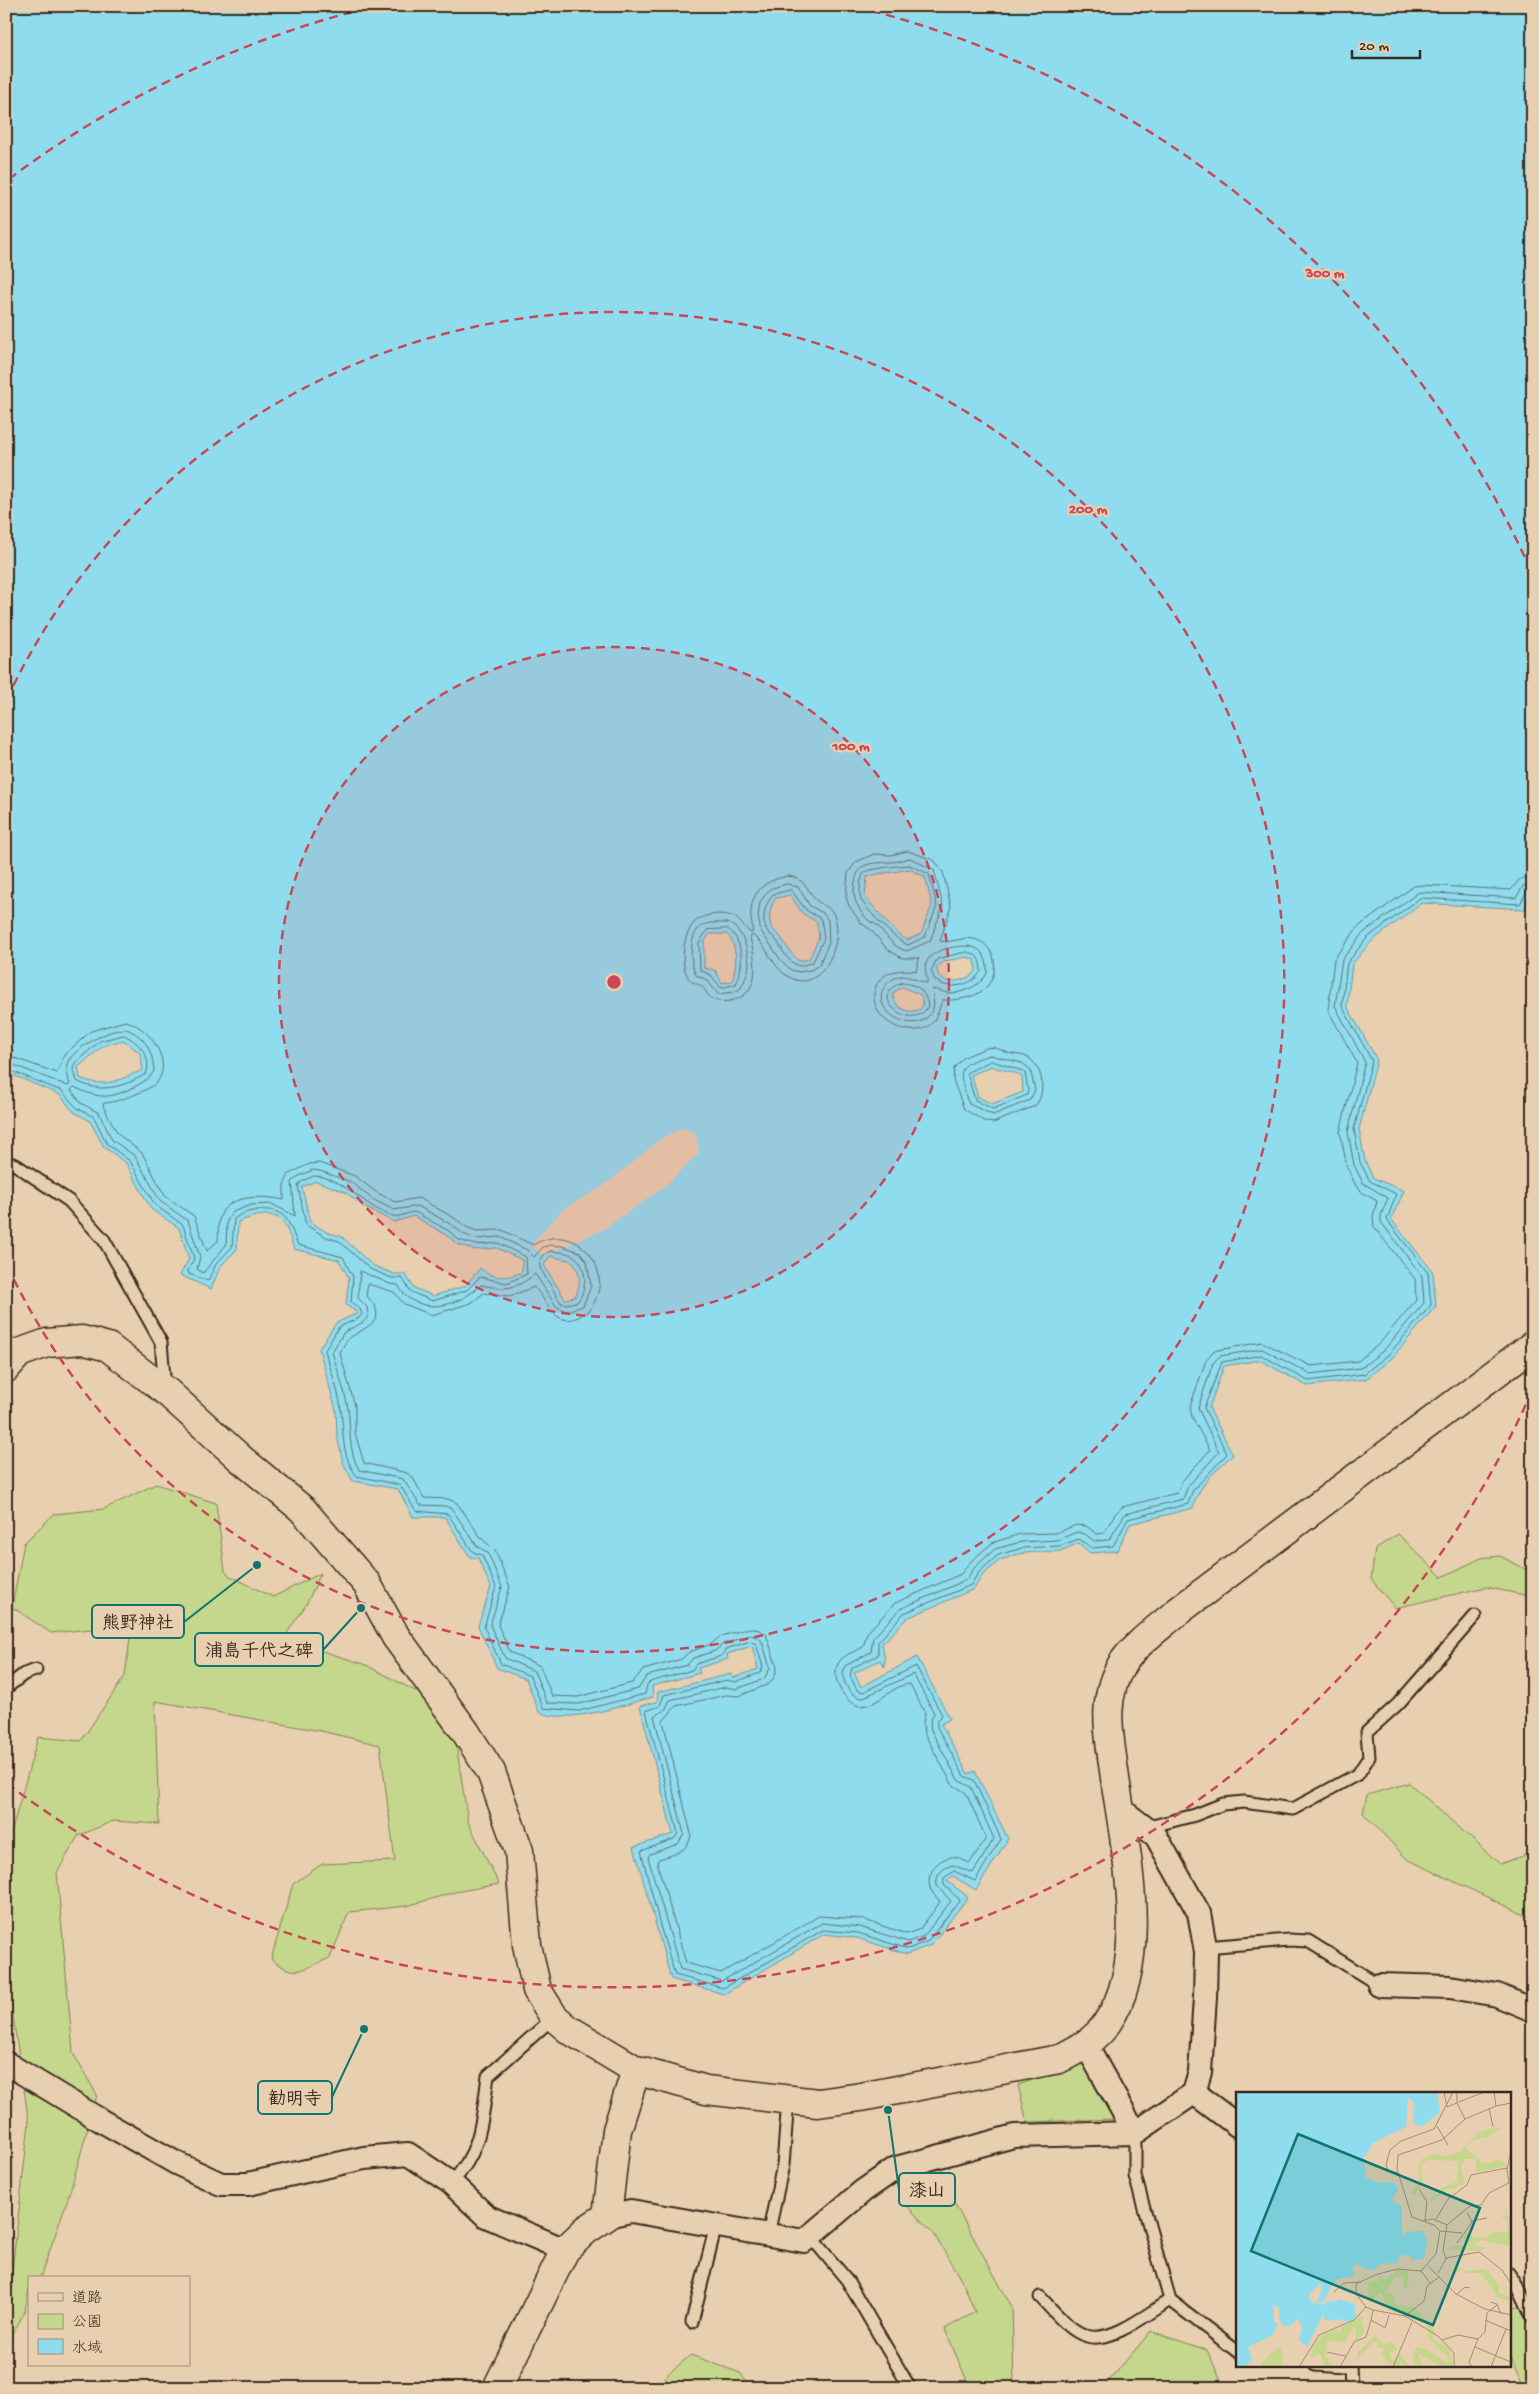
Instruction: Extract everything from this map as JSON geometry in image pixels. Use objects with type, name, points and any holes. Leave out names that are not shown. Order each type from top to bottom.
[{"type":"street","points":[[6,1368],[19,1353],[47,1343],[82,1340],[108,1347],[159,1386],[241,1460],[302,1509],[367,1584],[396,1636],[465,1731],[491,1772],[519,1851],[527,1945],[537,1990],[554,2017],[568,2029],[636,2070],[706,2090],[818,2103],[861,2097],[1059,2059],[1086,2045],[1107,2024],[1124,1990],[1132,1950],[1128,1869],[1106,1724],[1110,1696],[1122,1665],[1148,1636],[1177,1612],[1533,1346]]},
{"type":"street","points":[[497,2388],[565,2250],[586,2230],[607,2216],[631,2211],[804,2241],[863,2191],[896,2168],[1014,2136],[1135,2133],[1194,2093],[1200,2072],[1205,1998],[1205,1947],[1199,1913],[1156,1836],[1118,1807]]},
{"type":"street","points":[[1379,1985],[1450,1987],[1497,1995],[1533,2010]]},
{"type":"street","points":[[1086,2045],[1135,2133]]},
{"type":"street","points":[[6,2063],[117,2130],[176,2163],[220,2184],[248,2184],[364,2158],[408,2154],[451,2183],[486,2216],[565,2250]]},
{"type":"street","points":[[607,2216],[617,2130],[636,2070]]},
{"type":"street","points":[[1194,2093],[1236,2124]]},
{"type":"lane","points":[[6,1162],[16,1165],[69,1201],[104,1240],[161,1342],[164,1377],[159,1386]]},
{"type":"lane","points":[[1145,1828],[1195,1815],[1223,1804],[1244,1802],[1294,1809],[1358,1774],[1369,1757],[1367,1732],[1398,1704],[1475,1616]]},
{"type":"lane","points":[[6,1688],[24,1674],[36,1670]]},
{"type":"lane","points":[[1205,1947],[1289,1940],[1308,1942],[1379,1985]]},
{"type":"lane","points":[[451,2183],[461,2172],[480,2137],[488,2076],[554,2017]]},
{"type":"lane","points":[[768,2235],[783,2165],[788,2100]]},
{"type":"lane","points":[[1135,2133],[1135,2176],[1170,2300],[1236,2350]]},
{"type":"lane","points":[[692,2322],[716,2225]]},
{"type":"lane","points":[[811,2237],[847,2280],[910,2388]]},
{"type":"lane","points":[[1512,2276],[1516,2280],[1533,2318]]},
{"type":"lane","points":[[1040,2297],[1070,2326],[1088,2337],[1111,2336],[1170,2300]]},
{"type":"lane","points":[[1329,2366],[1344,2366]]},
{"type":"lane","points":[[1350,2366],[1351,2388]]},
{"type":"green space","points":[[156,1484],[216,1503],[225,1571],[230,1576],[273,1597],[321,1573],[306,1605],[283,1639],[364,1664],[419,1693],[456,1743],[468,1822],[499,1884],[455,1892],[407,1906],[349,1912],[330,1958],[300,1970],[287,1969],[271,1959],[293,1884],[322,1864],[395,1861],[380,1745],[321,1731],[155,1701],[159,1824],[113,1821],[78,1836],[57,1873],[73,2053],[97,2095],[70,2192],[41,2276],[28,2276],[28,2296],[24,2312],[6,2341],[6,2291],[10,2288],[29,2123],[6,1970],[6,1851],[38,1737],[81,1741],[125,1676],[130,1638],[112,1627],[51,1633],[12,1607],[24,1543],[54,1514],[104,1509]]},
{"type":"green space","points":[[1398,1534],[1442,1577],[1481,1558],[1500,1556],[1533,1573],[1533,1597],[1486,1587],[1395,1608],[1371,1579],[1375,1549]]},
{"type":"green space","points":[[1409,1783],[1500,1864],[1533,1852],[1533,1919],[1407,1859],[1363,1813],[1367,1795]]},
{"type":"green space","points":[[1084,2063],[1115,2119],[1027,2122],[1018,2085]]},
{"type":"green space","points":[[928,2175],[943,2183],[1012,2307],[1014,2388],[970,2388],[945,2329],[975,2312],[964,2285],[934,2234],[909,2208],[903,2195],[908,2181]]},
{"type":"green space","points":[[1512,2306],[1533,2310],[1533,2388],[1521,2388],[1521,2382],[1512,2358]]},
{"type":"green space","points":[[1151,2331],[1207,2350],[1222,2383],[1219,2388],[1103,2388]]},
{"type":"green space","points":[[691,2355],[740,2373],[753,2388],[674,2388],[664,2377]]},
{"type":"water","points":[[6,6],[1533,6],[1533,888],[1525,909],[1421,903],[1371,942],[1352,964],[1347,1006],[1377,1060],[1359,1129],[1365,1161],[1373,1178],[1404,1191],[1391,1219],[1433,1272],[1436,1306],[1392,1358],[1366,1379],[1307,1386],[1260,1360],[1224,1366],[1209,1408],[1233,1455],[1203,1485],[1193,1508],[1130,1524],[1117,1551],[1090,1553],[1079,1543],[1060,1551],[1022,1553],[1000,1560],[982,1576],[974,1589],[907,1618],[882,1644],[885,1659],[884,1667],[880,1660],[854,1673],[861,1687],[917,1657],[950,1719],[941,1724],[968,1774],[975,1771],[1008,1839],[976,1890],[953,1876],[947,1881],[968,1897],[931,1945],[907,1954],[857,1938],[824,1934],[724,1994],[671,1979],[634,1847],[673,1834],[640,1706],[657,1702],[658,1692],[731,1674],[733,1678],[758,1669],[752,1646],[727,1654],[728,1659],[698,1668],[700,1673],[652,1686],[653,1697],[611,1709],[580,1715],[551,1715],[539,1712],[526,1679],[497,1668],[478,1626],[491,1587],[478,1558],[470,1557],[445,1517],[413,1517],[398,1489],[353,1481],[343,1463],[337,1435],[336,1410],[319,1349],[336,1323],[358,1313],[346,1305],[349,1278],[339,1260],[294,1249],[283,1222],[273,1216],[261,1215],[238,1222],[237,1249],[220,1267],[211,1289],[180,1275],[189,1259],[179,1228],[151,1209],[126,1163],[104,1147],[90,1121],[74,1112],[60,1095],[6,1072]],"holes":[[[909,869],[925,877],[932,905],[921,934],[907,940],[890,926],[865,896],[867,877]],[[790,895],[803,914],[817,922],[819,937],[809,959],[799,961],[773,929],[769,916],[776,898]],[[709,934],[727,934],[731,939],[736,957],[732,981],[722,983],[715,970],[704,968],[704,943]],[[967,957],[975,960],[976,971],[959,981],[946,981],[938,974],[937,967],[945,961]],[[902,987],[921,995],[923,1006],[915,1011],[906,1010],[898,1006],[893,993]],[[123,1040],[140,1053],[143,1070],[112,1082],[97,1083],[80,1078],[78,1067],[103,1046]],[[992,1066],[1022,1077],[1023,1092],[992,1104],[978,1097],[971,1075]],[[316,1181],[345,1192],[366,1208],[394,1222],[414,1216],[446,1235],[457,1244],[475,1250],[497,1248],[522,1260],[522,1272],[500,1277],[490,1275],[480,1268],[465,1286],[433,1296],[414,1288],[405,1274],[394,1274],[372,1265],[341,1236],[328,1233],[310,1222],[302,1187]],[[550,1256],[572,1261],[575,1265],[579,1279],[575,1297],[565,1299],[544,1265]]]},
{"type":"pier","points":[[682,1128],[696,1134],[699,1153],[665,1186],[604,1229],[543,1256],[531,1245],[564,1208],[601,1188],[662,1138]]},
{"type":"place","name":"熊野神社","points":[[257,1565]]},
{"type":"place","name":"浦島千代之碑","points":[[361,1608]]},
{"type":"place","name":"勧明寺","points":[[364,2029]]},
{"type":"place","name":"漆山","points":[[888,2110]]}]
